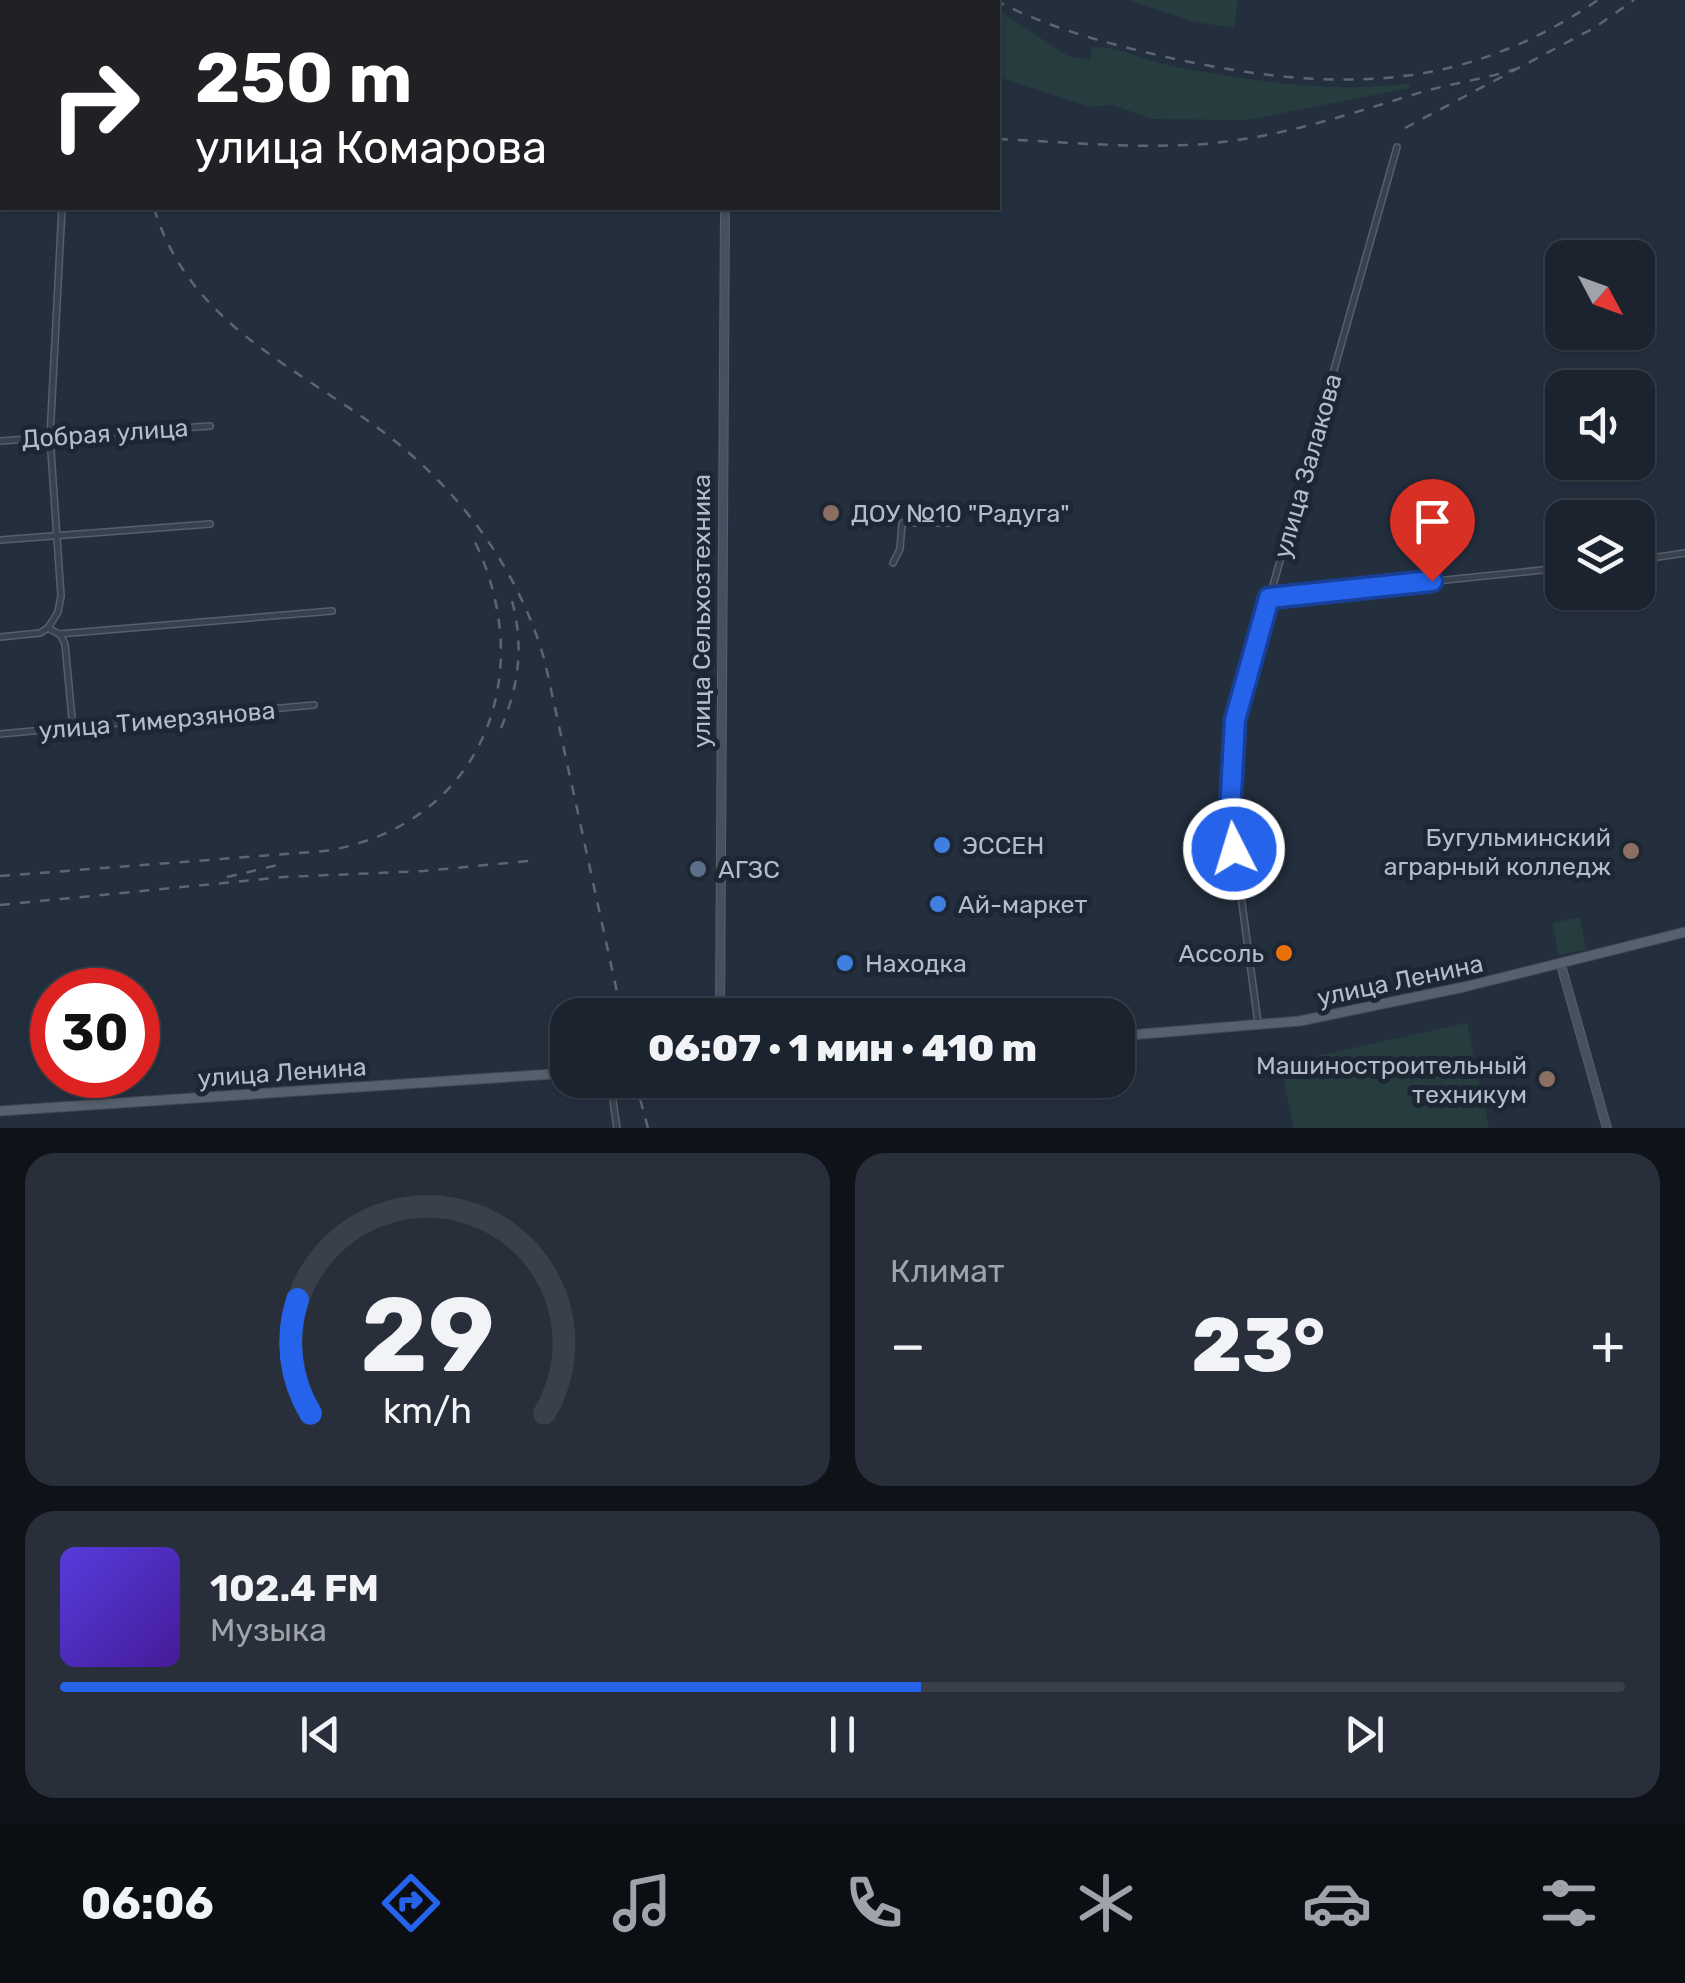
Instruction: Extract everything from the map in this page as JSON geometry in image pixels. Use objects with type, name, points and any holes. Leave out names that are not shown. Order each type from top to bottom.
[{"type":"main road","name":"улица Ленина","points":[[1135,1035],[1258,1026],[1364,1008],[1685,932]]},
{"type":"main road","name":"улица Ленина","points":[[0,1112],[550,1074]]},
{"type":"street","name":"улица Залакова","points":[[1258,1026],[1230,814],[1235,720],[1397,146]]},
{"type":"street","points":[[48,628],[58,612],[60,596],[50,436],[62,210]]},
{"type":"street","name":"улица Сельхозтехника","points":[[720,998],[725,210]]},
{"type":"street","name":"Добрая улица","points":[[0,440],[210,426]]},
{"type":"street","points":[[893,564],[900,549],[902,523],[951,523]]},
{"type":"street","points":[[0,540],[210,524]]},
{"type":"street","points":[[1655,557],[1685,553]]},
{"type":"street","points":[[1269,598],[1545,570]]},
{"type":"street","points":[[0,637],[48,628],[60,634],[332,611]]},
{"type":"street","points":[[60,634],[65,644],[73,729]]},
{"type":"street","name":"улица Тимерзянова","points":[[0,734],[314,705]]},
{"type":"street","points":[[1561,964],[1607,1128]]},
{"type":"street","points":[[613,1098],[617,1128]]},
{"type":"green space","points":[[1128,0],[1238,0],[1234,28],[1195,22]]},
{"type":"green space","points":[[1000,11],[1068,56],[1090,60],[1091,48],[1100,48],[1167,65],[1257,80],[1348,87],[1408,83],[1410,88],[1247,120],[1152,119],[1113,105],[1090,107],[1000,78]]},
{"type":"green space","points":[[1580,917],[1586,950],[1558,955],[1553,923]]},
{"type":"green space","points":[[1467,1023],[1489,1128],[1294,1128],[1280,1064]]},
{"type":"railway","points":[[1000,2],[1061,28],[1152,54],[1233,70],[1342,80],[1445,69],[1496,54],[1547,31],[1598,0]]},
{"type":"railway","points":[[1405,128],[1594,28],[1634,0]]},
{"type":"railway","points":[[1000,139],[1153,146],[1232,141],[1310,125],[1516,69]]},
{"type":"railway","points":[[155,210],[170,248],[218,312],[280,362],[410,454],[461,505],[502,563],[534,628],[545,662],[618,998]]},
{"type":"railway","points":[[0,876],[325,851],[379,836],[424,811],[459,777],[483,736],[497,690],[501,641],[493,589],[473,538]]},
{"type":"railway","points":[[501,728],[518,665],[512,601]]},
{"type":"railway","points":[[0,905],[284,877],[424,871],[528,861]]},
{"type":"railway","points":[[227,877],[278,865]]},
{"type":"railway","points":[[640,1098],[648,1128]]},
{"type":"place","name":"ДОУ №10 \"Радуга\"","points":[[831,513]]},
{"type":"place","name":"ЭССЕН","points":[[942,845]]},
{"type":"place","name":"Бугульминский аграрный колледж","points":[[1631,851]]},
{"type":"place","name":"АГЗС","points":[[698,869]]},
{"type":"place","name":"Ай-маркет","points":[[938,904]]},
{"type":"place","name":"Ассоль","points":[[1284,953]]},
{"type":"place","name":"Находка","points":[[845,963]]},
{"type":"place","name":"Машиностроительный техникум","points":[[1547,1079]]},
{"type":"route","points":[[1234,849],[1230,814],[1235,720],[1269,598],[1432,581]]}]
